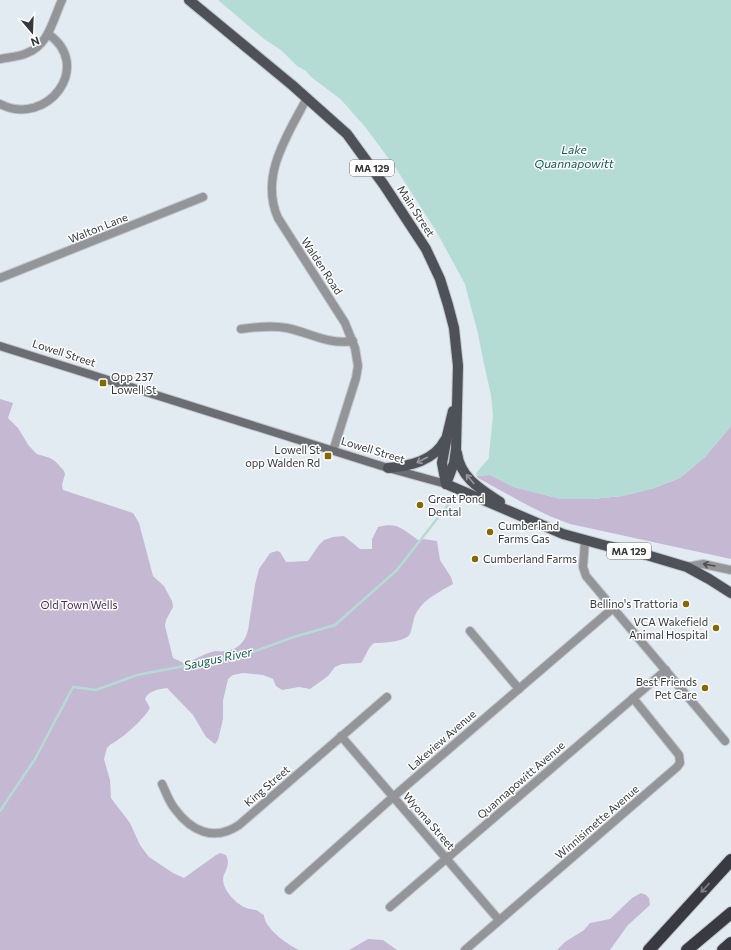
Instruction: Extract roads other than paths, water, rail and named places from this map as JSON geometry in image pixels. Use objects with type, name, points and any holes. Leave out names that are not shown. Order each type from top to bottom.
[{"type":"highway","points":[[649,950],[731,860]]},
{"type":"highway","points":[[687,950],[731,913]]},
{"type":"highway","points":[[723,950],[731,943]]},
{"type":"main road","name":"Main Street","points":[[189,0],[307,98],[347,134],[403,212],[431,259],[445,292],[454,328],[458,366],[456,449],[452,469],[446,484]]},
{"type":"main road","name":"Lowell Street","points":[[0,346],[333,451],[446,484],[545,527],[585,540],[640,553],[688,567],[731,593]]},
{"type":"main road","name":"Main Street","points":[[446,484],[442,463],[457,396]]},
{"type":"main road","points":[[388,468],[411,465],[426,459],[440,447],[447,436]]},
{"type":"main road","name":"MA 129","points":[[456,449],[460,463],[469,479],[479,488],[524,517]]},
{"type":"street","points":[[0,59],[28,53],[40,45],[48,34],[62,0]]},
{"type":"street","points":[[0,104],[16,109],[32,109],[48,102],[58,92],[66,76],[66,58],[61,46],[48,34]]},
{"type":"street","name":"Walden Road","points":[[307,98],[287,135],[277,159],[271,183],[272,202],[281,222],[342,318],[353,341],[358,360],[356,378],[333,451]]},
{"type":"street","name":"Walton Lane","points":[[0,278],[204,197]]},
{"type":"street","points":[[241,329],[281,327],[334,342],[353,341]]},
{"type":"street","points":[[585,540],[583,564],[584,573],[612,609],[666,670],[724,741]]},
{"type":"street","points":[[688,567],[703,564],[731,570]]},
{"type":"street","name":"Lakeview Avenue","points":[[289,890],[393,797],[612,609]]},
{"type":"street","points":[[470,631],[519,689]]},
{"type":"street","name":"Quannapowitt Avenue","points":[[390,907],[666,670]]},
{"type":"street","name":"King Street","points":[[162,784],[174,808],[189,824],[203,832],[212,834],[230,830],[239,825],[387,697]]},
{"type":"street","name":"Winnisimette Avenue","points":[[465,950],[679,765],[679,755],[633,698]]},
{"type":"street","name":"Wyoma Street","points":[[341,736],[499,920]]},
{"type":"water","name":"Lake Quannapowitt","points":[[218,0],[731,0],[731,426],[705,457],[680,478],[654,488],[622,496],[592,499],[561,499],[513,487],[490,475],[477,476],[477,472],[489,458],[493,416],[491,395],[478,334],[465,284],[436,231],[397,170],[366,128],[339,98],[311,77],[306,71],[297,66],[281,50],[264,39]]},
{"type":"waterway","name":"Saugus River","points":[[0,811],[35,759],[73,687],[96,690],[137,675],[247,654],[294,637],[335,625],[397,570],[451,501]]},
{"type":"place","name":"Opp 237 Lowell St","points":[[103,383]]},
{"type":"place","name":"Lowell St opp Walden Rd","points":[[328,456]]},
{"type":"place","name":"Great Pond Dental","points":[[420,505]]},
{"type":"place","name":"Cumberland Farms Gas","points":[[490,532]]},
{"type":"place","name":"Cumberland Farms","points":[[475,559]]},
{"type":"place","name":"Bellino's Trattoria","points":[[686,604]]},
{"type":"place","name":"VCA Wakefield Animal Hospital","points":[[716,628]]},
{"type":"place","name":"Best Friends Pet Care","points":[[705,688]]},
{"type":"park label","name":"Old Town Wells","points":[[79,605]]}]
